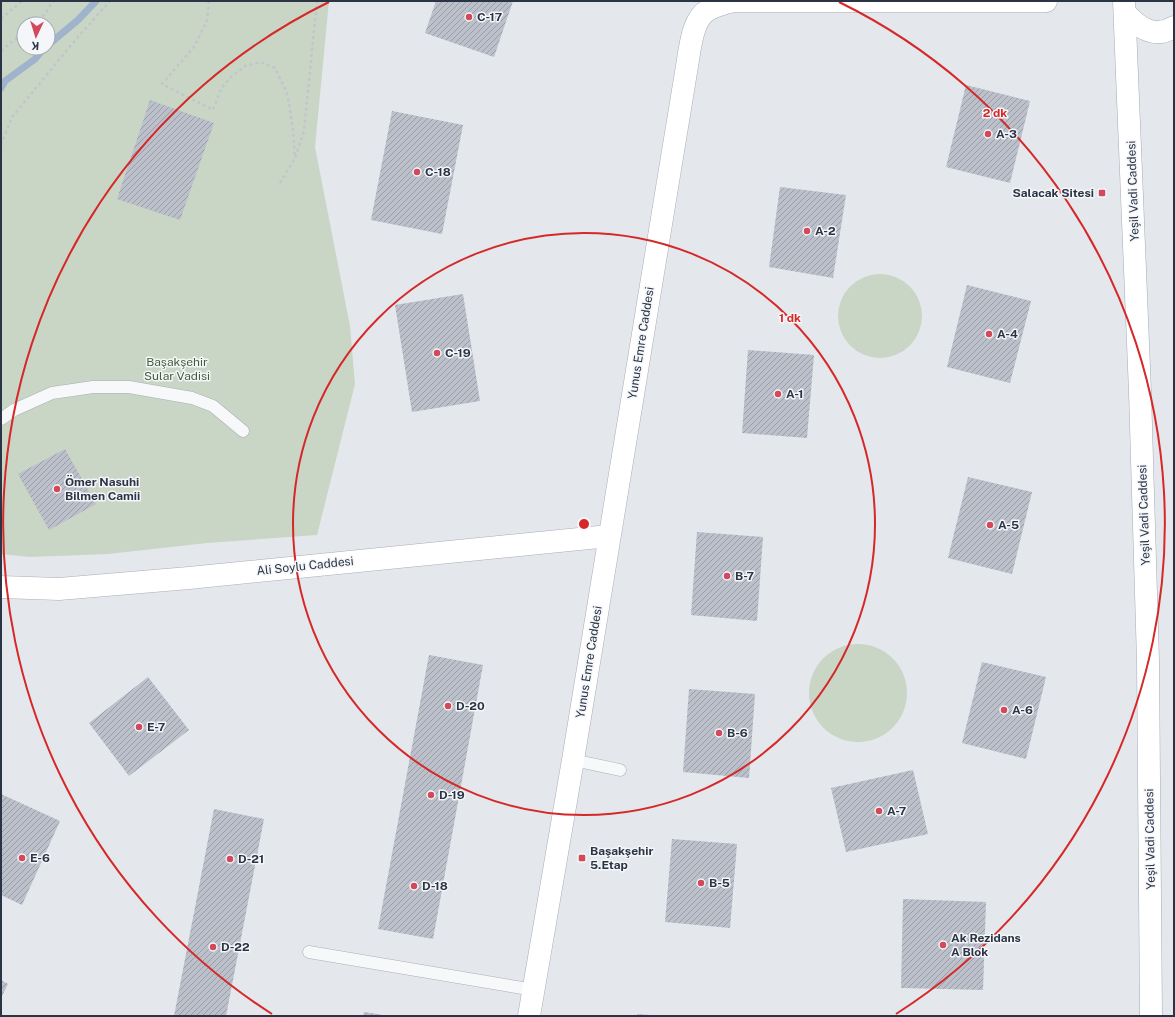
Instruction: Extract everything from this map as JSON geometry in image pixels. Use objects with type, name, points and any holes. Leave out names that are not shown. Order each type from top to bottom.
[{"type":"street","name":"Yunus Emre Caddesi","points":[[529,1016],[573,760],[687,66],[697,20],[706,10],[719,4],[734,1],[1046,1]]},
{"type":"street","points":[[1125,7],[1141,28],[1151,32],[1161,32],[1174,27]]},
{"type":"street","name":"Yeşil Vadi Caddesi","points":[[1125,7],[1140,392],[1148,661],[1151,1016]]},
{"type":"street","name":"Ali Soylu Caddesi","points":[[1,587],[59,589],[189,578],[609,536]]},
{"type":"lane","points":[[1,419],[14,410],[52,394],[93,387],[129,387],[192,398],[213,406],[243,431]]},
{"type":"lane","points":[[573,760],[620,770]]},
{"type":"lane","points":[[309,952],[534,990]]},
{"type":"path","points":[[1,20],[22,1]]},
{"type":"path","points":[[43,16],[53,1]]},
{"type":"path","points":[[1,145],[12,117],[77,38],[110,1]]},
{"type":"path","points":[[209,1],[207,21],[194,47],[162,84],[213,110],[221,89],[230,78],[245,66],[261,62],[275,68],[287,93],[293,128],[295,158]]},
{"type":"path","points":[[280,183],[295,158],[304,130],[317,1]]},
{"type":"path","points":[[1,51],[16,39]]},
{"type":"green space","name":"Başakşehir Sular Vadisi","points":[[1,1],[329,1],[315,147],[350,326],[355,384],[317,535],[207,543],[108,554],[30,557],[1,554]]},
{"type":"green space","points":[[880,274],[896,277],[910,286],[919,300],[922,316],[919,332],[910,346],[896,355],[880,358],[864,355],[850,346],[841,332],[838,316],[841,300],[850,286],[864,277]]},
{"type":"green space","points":[[858,644],[877,648],[893,658],[903,674],[907,693],[903,712],[893,728],[877,738],[858,742],[839,738],[823,728],[813,712],[809,693],[813,674],[823,658],[839,648]]},
{"type":"building","name":"C-17","points":[[436,1],[513,1],[494,57],[425,33]]},
{"type":"building","name":"A-3","points":[[966,85],[1030,101],[1010,183],[946,167]]},
{"type":"building","points":[[150,100],[214,123],[180,220],[117,199]]},
{"type":"building","name":"C-18","points":[[392,111],[463,125],[442,234],[371,220]]},
{"type":"building","name":"A-2","points":[[780,187],[846,195],[833,278],[769,267]]},
{"type":"building","name":"A-4","points":[[967,285],[1031,301],[1010,383],[947,367]]},
{"type":"building","name":"C-19","points":[[463,294],[480,401],[412,412],[395,305]]},
{"type":"building","name":"A-1","points":[[748,350],[814,355],[807,438],[742,433]]},
{"type":"building","name":"Ömer Nasuhi Bilmen Camii","points":[[65,449],[96,504],[49,530],[18,474]]},
{"type":"building","name":"A-5","points":[[968,477],[1032,492],[1012,574],[948,558]]},
{"type":"building","name":"B-7","points":[[697,532],[763,537],[757,621],[691,615]]},
{"type":"building","points":[[429,655],[483,665],[433,939],[378,929]]},
{"type":"building","name":"A-6","points":[[982,662],[1046,677],[1026,759],[962,743]]},
{"type":"building","name":"E-7","points":[[148,677],[189,730],[129,776],[89,723]]},
{"type":"building","name":"B-6","points":[[689,689],[755,694],[749,778],[683,772]]},
{"type":"building","name":"A-7","points":[[913,770],[928,834],[846,852],[831,788]]},
{"type":"building","name":"E-6","points":[[1,794],[60,821],[22,905],[1,895]]},
{"type":"building","points":[[214,809],[264,819],[226,1016],[174,1016]]},
{"type":"building","name":"B-5","points":[[672,839],[737,844],[730,928],[665,922]]},
{"type":"building","name":"Ak Rezidans A Blok","points":[[903,899],[986,902],[983,990],[901,988]]},
{"type":"building","points":[[1,980],[8,984],[1,998]]},
{"type":"building","points":[[364,1012],[383,1015],[383,1016],[363,1016]]},
{"type":"building","points":[[637,1014],[651,1015],[651,1016],[637,1016]]},
{"type":"waterway","points":[[56,38],[78,20],[96,1]]},
{"type":"waterway","points":[[1,88],[5,81],[37,56]]},
{"type":"place","name":"C-17","points":[[469,17]]},
{"type":"place","name":"A-3","points":[[988,134]]},
{"type":"place","name":"C-18","points":[[417,172]]},
{"type":"place","name":"Salacak Sitesi","points":[[1102,193]]},
{"type":"place","name":"A-2","points":[[807,231]]},
{"type":"place","name":"A-4","points":[[989,334]]},
{"type":"place","name":"C-19","points":[[437,353]]},
{"type":"place","name":"A-1","points":[[778,394]]},
{"type":"place","name":"Ömer Nasuhi Bilmen Camii","points":[[57,489]]},
{"type":"place","name":"A-5","points":[[990,525]]},
{"type":"place","name":"B-7","points":[[727,576]]},
{"type":"place","name":"D-20","points":[[448,706]]},
{"type":"place","name":"A-6","points":[[1004,710]]},
{"type":"place","name":"E-7","points":[[139,727]]},
{"type":"place","name":"B-6","points":[[719,733]]},
{"type":"place","name":"D-19","points":[[431,795]]},
{"type":"place","name":"A-7","points":[[879,811]]},
{"type":"place","name":"E-6","points":[[22,858]]},
{"type":"place","name":"Başakşehir 5.Etap","points":[[582,858]]},
{"type":"place","name":"D-21","points":[[230,859]]},
{"type":"place","name":"B-5","points":[[701,883]]},
{"type":"place","name":"D-18","points":[[414,886]]},
{"type":"place","name":"Ak Rezidans A Blok","points":[[943,945]]},
{"type":"place","name":"D-22","points":[[213,947]]}]
